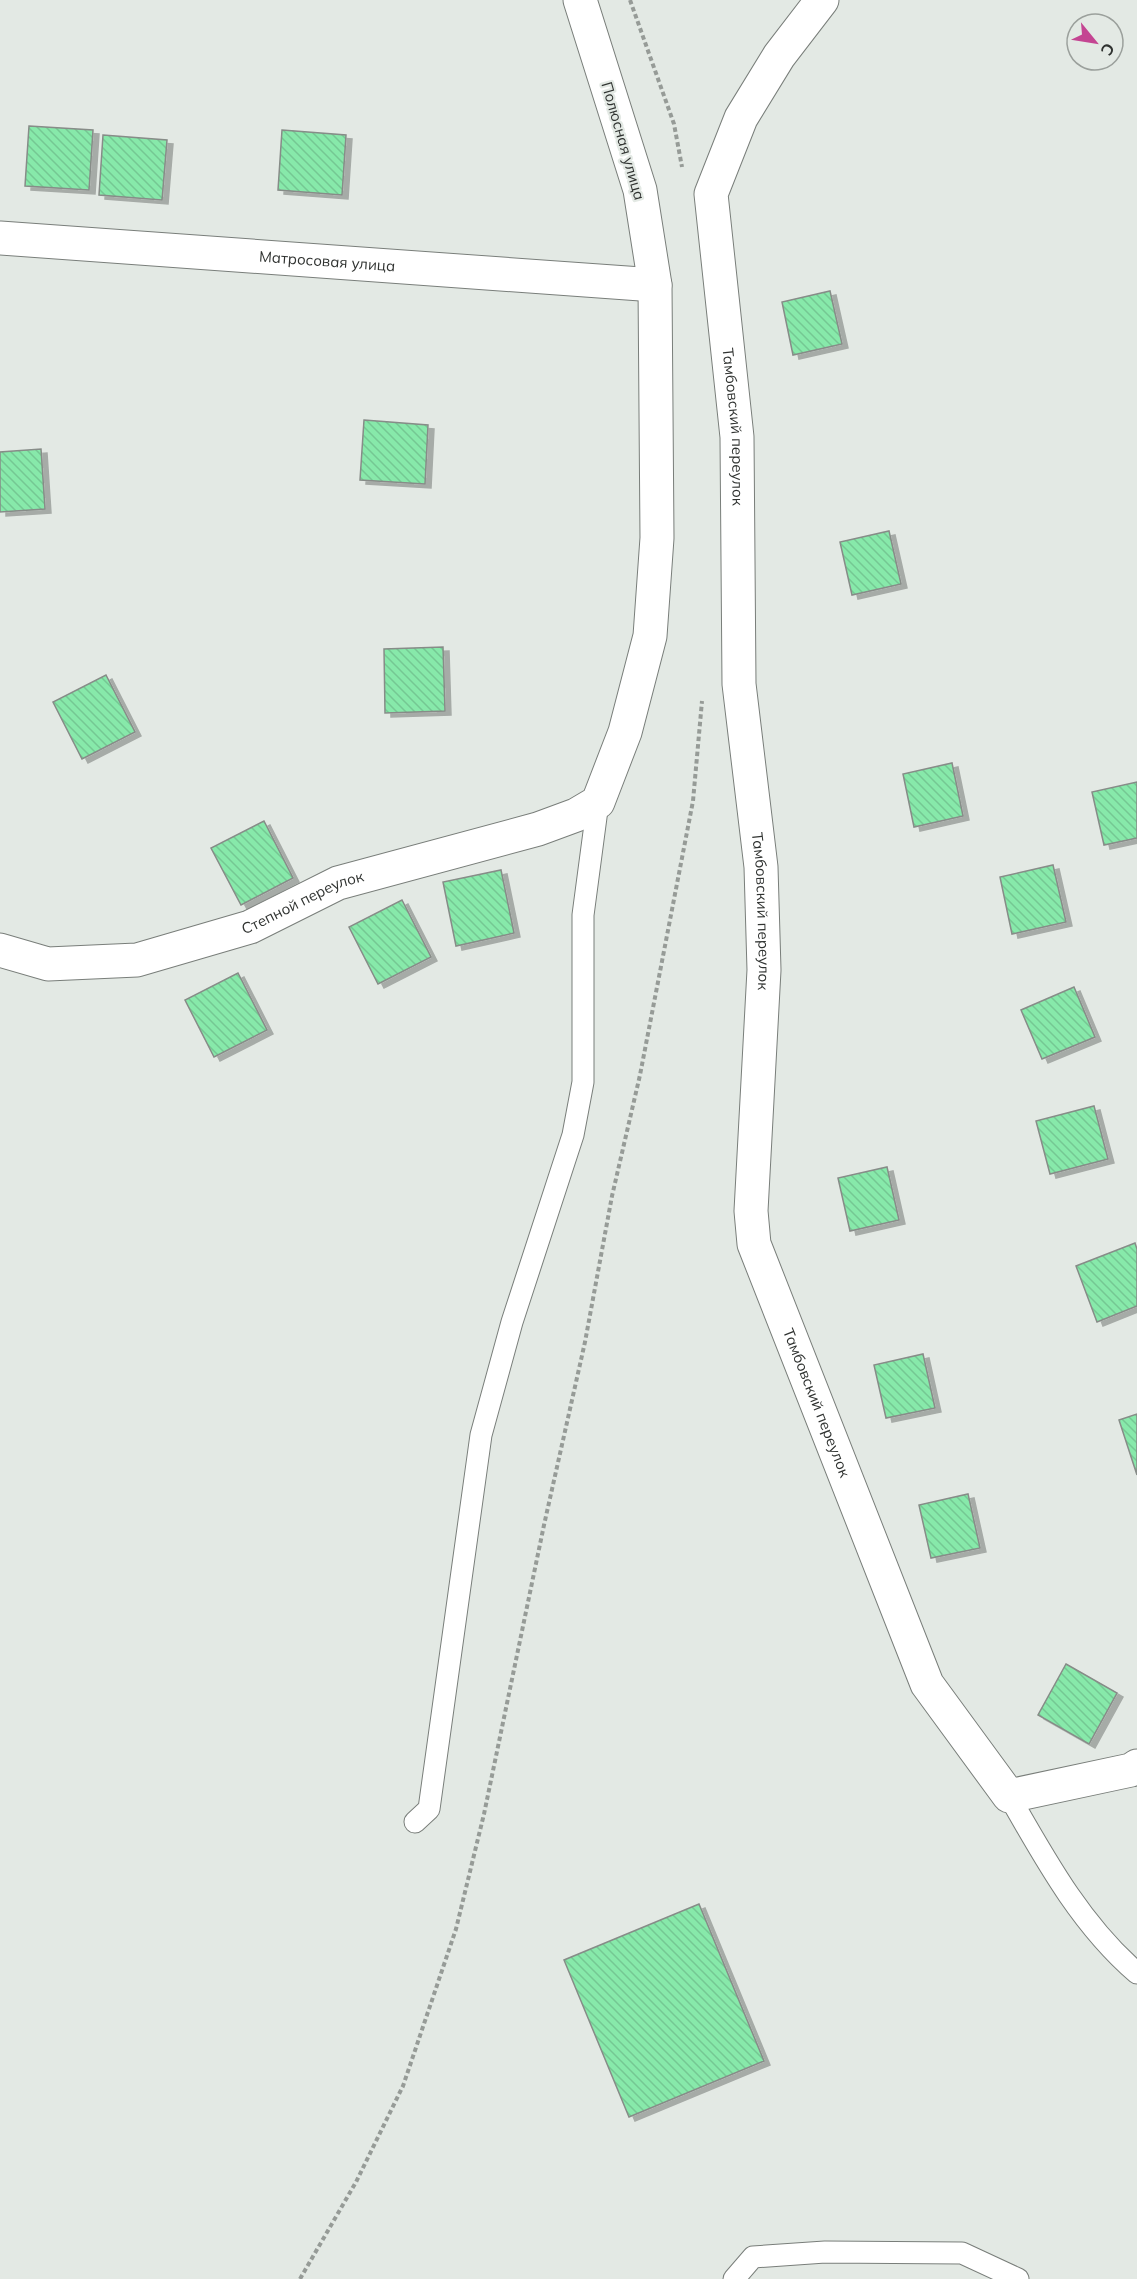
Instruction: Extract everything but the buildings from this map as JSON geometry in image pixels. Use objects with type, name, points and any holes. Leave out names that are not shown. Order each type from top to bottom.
[{"type":"street","name":"Полюсная улица","points":[[580,0],[640,190],[655,285],[657,538],[650,636],[625,732],[598,802]]},
{"type":"street","name":"Тамбовский переулок","points":[[822,0],[779,56],[741,118],[711,194],[737,436],[739,684],[761,867],[764,970],[751,1211],[753,1244],[927,1684],[1009,1796]]},
{"type":"street","name":"Матросовая улица","points":[[0,238],[655,285]]},
{"type":"street","name":"Степной переулок","points":[[0,950],[48,964],[136,960],[250,927],[338,883],[538,829],[576,815],[598,802]]},
{"type":"street","points":[[1009,1796],[1131,1770],[1137,1766]]},
{"type":"lane","points":[[416,1822],[429,1809],[482,1435],[512,1322],[573,1136],[583,1082],[583,915],[598,802]]},
{"type":"lane","points":[[1009,1796],[1055,1877],[1114,1953],[1137,1973]]},
{"type":"lane","points":[[734,2279],[753,2257],[825,2252],[962,2253],[1018,2279]]}]
